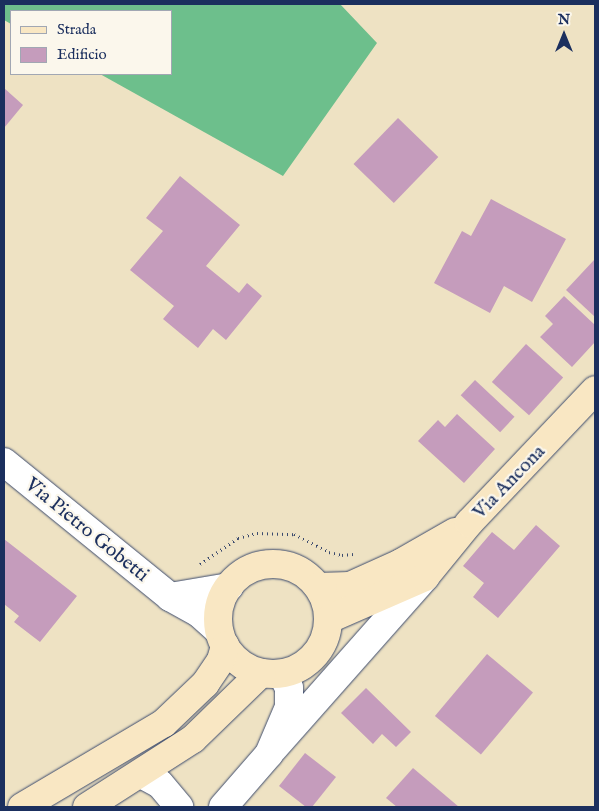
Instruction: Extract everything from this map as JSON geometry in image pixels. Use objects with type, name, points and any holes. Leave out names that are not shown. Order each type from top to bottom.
[{"type":"main road","name":"Via Ancona","points":[[328,619],[425,577],[469,523],[595,390]]},
{"type":"main road","points":[[318,587],[350,586],[401,563],[469,523]]},
{"type":"main road","points":[[22,807],[164,723],[205,684],[221,660],[220,608],[229,587],[241,574],[256,567],[274,564],[291,567],[318,587],[326,602],[328,619],[326,634],[315,654],[297,669],[272,673],[234,658],[222,638]]},
{"type":"main road","points":[[87,807],[141,774],[199,734],[272,673]]},
{"type":"street","name":"Via Pietro Gobetti","points":[[4,462],[170,597],[199,613],[222,638]]},
{"type":"street","name":"Via Ancona","points":[[223,807],[425,577]]},
{"type":"street","points":[[170,597],[229,587]]},
{"type":"street","name":"Via Ancona","points":[[268,754],[289,708],[289,688],[272,673]]},
{"type":"street","points":[[141,774],[160,784],[180,807]]},
{"type":"path","points":[[170,597],[186,576],[238,538],[278,533],[294,534],[342,556],[362,550]]},
{"type":"green space","points":[[4,4],[340,4],[377,43],[283,176],[102,75],[172,75],[172,10],[10,10],[10,23],[4,20]]},
{"type":"building","points":[[4,88],[23,105],[4,128]]},
{"type":"building","points":[[398,118],[438,157],[394,203],[354,164]]},
{"type":"building","points":[[180,176],[240,225],[206,266],[239,293],[247,283],[262,296],[226,340],[213,329],[198,348],[163,319],[174,306],[130,270],[163,231],[146,218]]},
{"type":"building","points":[[491,199],[566,239],[532,302],[504,286],[490,313],[434,283],[462,231],[471,236]]},
{"type":"building","points":[[595,259],[595,317],[566,290]]},
{"type":"building","points":[[564,296],[595,325],[595,342],[572,367],[540,337],[553,324],[545,316]]},
{"type":"building","points":[[526,344],[563,377],[529,415],[492,382]]},
{"type":"building","points":[[475,380],[514,417],[500,432],[461,395]]},
{"type":"building","points":[[457,414],[495,449],[464,483],[418,441],[438,420],[445,427]]},
{"type":"building","points":[[536,525],[560,546],[498,618],[473,597],[484,583],[463,566],[492,532],[514,550]]},
{"type":"building","points":[[4,539],[77,596],[40,642],[14,622],[19,616],[4,604]]},
{"type":"building","points":[[487,654],[533,693],[481,755],[435,716]]},
{"type":"building","points":[[366,688],[411,732],[396,747],[382,734],[373,744],[341,713]]},
{"type":"building","points":[[305,753],[336,777],[312,807],[306,807],[279,786]]},
{"type":"building","points":[[413,768],[459,807],[397,807],[386,798]]}]
